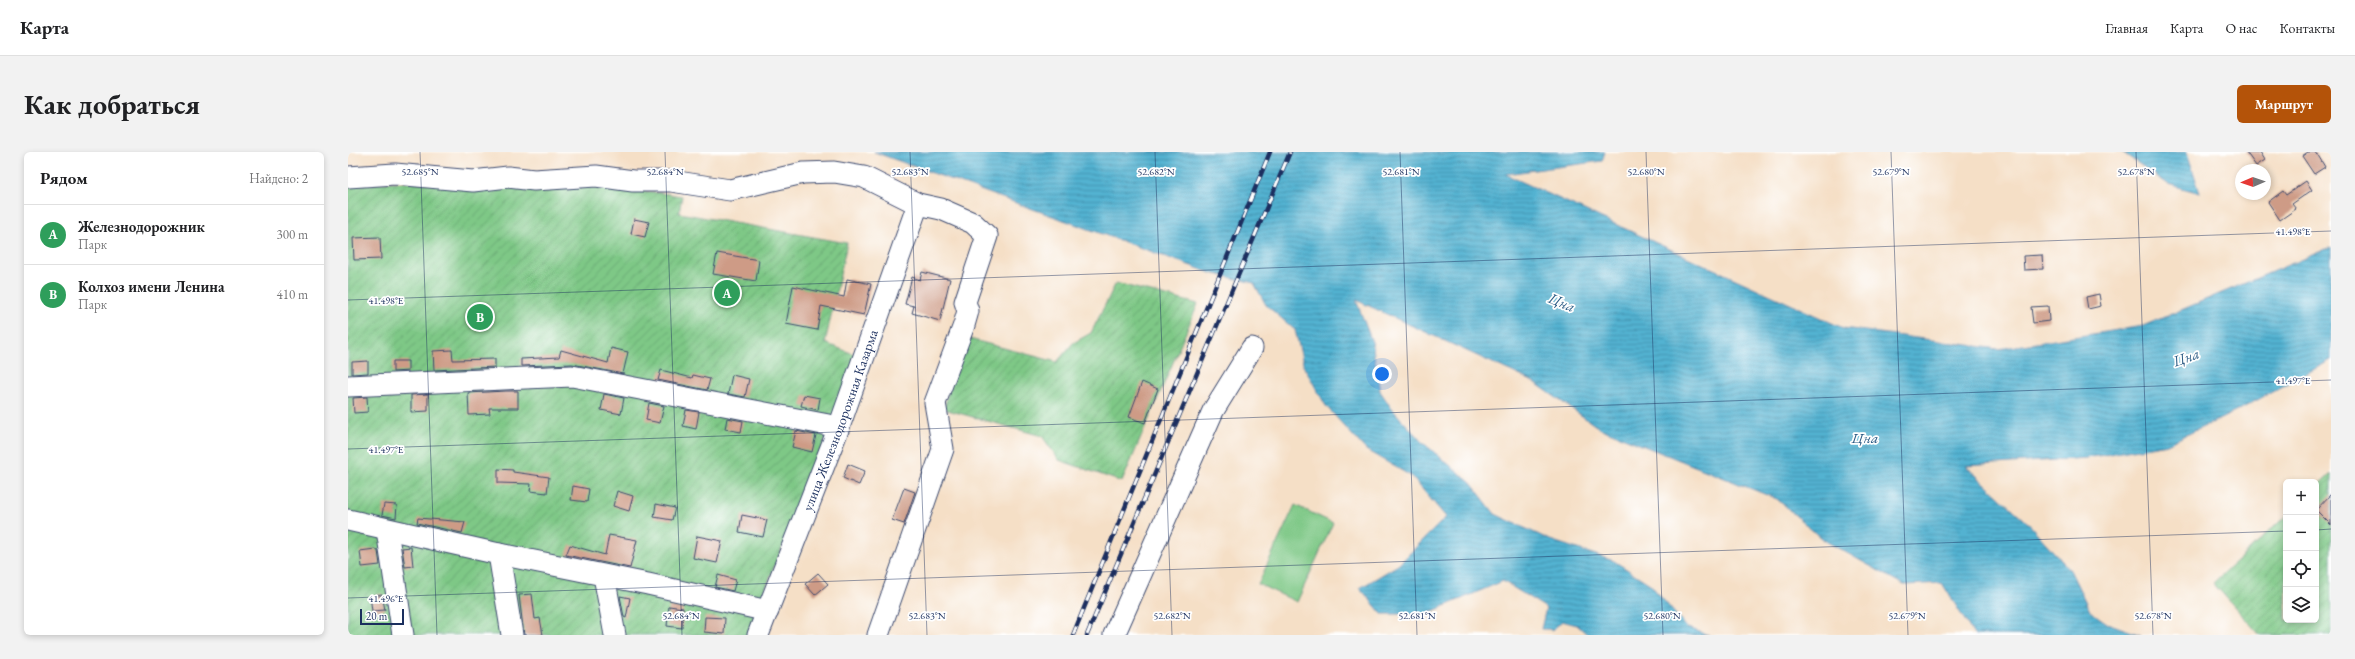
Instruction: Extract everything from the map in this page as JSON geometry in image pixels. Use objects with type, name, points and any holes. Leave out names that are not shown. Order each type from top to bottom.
[{"type":"street","points":[[348,177],[395,174],[473,181],[508,177],[534,180],[596,176],[633,181],[671,181],[730,190],[803,173],[834,172],[864,178],[918,204],[941,209],[973,223],[987,236],[965,302],[968,311],[964,326],[935,403],[943,449],[878,635]]},
{"type":"street","name":"улица Железнодорожная Казарма","points":[[758,635],[839,427],[918,204]]},
{"type":"street","points":[[1114,635],[1213,411],[1252,348]]},
{"type":"street","points":[[348,386],[572,376],[839,427]]},
{"type":"street","points":[[348,520],[387,530],[648,584],[768,611]]},
{"type":"street","points":[[387,530],[403,635]]},
{"type":"street","points":[[499,554],[512,635]]},
{"type":"street","points":[[604,576],[615,635]]},
{"type":"green space","points":[[390,182],[573,185],[646,191],[682,196],[679,213],[847,243],[825,343],[859,356],[747,635],[348,635],[348,185]]},
{"type":"green space","points":[[1116,283],[1198,304],[1122,482],[1059,460],[1042,436],[944,409],[962,337],[1057,362],[1073,343],[1091,333]]},
{"type":"green space","points":[[2331,474],[2331,635],[2260,635],[2213,583],[2283,519],[2283,623],[2319,623],[2319,485]]},
{"type":"green space","points":[[1295,505],[1333,523],[1297,602],[1258,584]]},
{"type":"water","name":"Цна","points":[[874,152],[1605,152],[1602,161],[1505,174],[1843,328],[1998,349],[2143,326],[2331,247],[2331,360],[2237,411],[2167,444],[2086,458],[1966,466],[2027,522],[2070,570],[2090,611],[2107,623],[2141,635],[1974,635],[1942,583],[1904,585],[1822,539],[1777,499],[1599,428],[1534,382],[1356,300],[1372,342],[1380,391],[1392,409],[1422,442],[1471,483],[1495,514],[1550,540],[1614,561],[1650,584],[1687,628],[1709,635],[1588,635],[1577,625],[1562,621],[1552,631],[1549,629],[1541,629],[1546,608],[1503,581],[1426,614],[1382,614],[1360,588],[1398,565],[1446,517],[1411,476],[1366,450],[1326,406],[1304,367],[1295,330],[1266,305],[1254,283],[1211,273]]},
{"type":"water","points":[[2122,152],[2187,152],[2200,193],[2168,184]]},
{"type":"building","points":[[2246,152],[2260,152],[2265,160],[2259,164],[2255,164]]},
{"type":"building","points":[[2308,152],[2316,152],[2325,167],[2314,174],[2302,156]]},
{"type":"building","points":[[2306,181],[2312,190],[2292,204],[2296,209],[2280,220],[2268,202],[2283,191],[2286,195]]},
{"type":"building","points":[[634,219],[649,222],[645,237],[631,234]]},
{"type":"building","points":[[380,237],[381,259],[354,260],[353,238]]},
{"type":"building","points":[[717,253],[759,260],[756,281],[713,274]]},
{"type":"building","points":[[2042,255],[2043,269],[2024,270],[2023,256]]},
{"type":"building","points":[[922,272],[950,279],[940,321],[912,313],[914,306],[905,304],[912,277],[920,280]]},
{"type":"building","points":[[847,279],[871,284],[864,315],[821,306],[817,330],[786,324],[793,286],[844,297]]},
{"type":"building","points":[[2099,294],[2101,306],[2088,309],[2086,297]]},
{"type":"building","points":[[2048,306],[2049,321],[2033,323],[2031,307]]},
{"type":"building","points":[[611,348],[628,352],[623,374],[572,364],[521,366],[521,359],[559,357],[561,350],[608,363]]},
{"type":"building","points":[[452,350],[453,360],[495,359],[495,367],[434,370],[433,351]]},
{"type":"building","points":[[368,361],[368,373],[352,374],[352,362]]},
{"type":"building","points":[[393,361],[408,361],[408,371],[393,372]]},
{"type":"building","points":[[661,370],[692,378],[693,375],[710,379],[707,390],[658,380]]},
{"type":"building","points":[[732,375],[749,379],[745,397],[728,394]]},
{"type":"building","points":[[1142,382],[1158,389],[1145,423],[1129,417]]},
{"type":"building","points":[[518,391],[518,408],[489,408],[490,414],[469,415],[468,393]]},
{"type":"building","points":[[428,394],[428,411],[411,412],[411,395]]},
{"type":"building","points":[[604,394],[624,398],[621,414],[601,410]]},
{"type":"building","points":[[804,395],[820,398],[818,410],[801,406]]},
{"type":"building","points":[[367,397],[368,412],[354,413],[353,398]]},
{"type":"building","points":[[649,403],[664,406],[660,423],[646,420]]},
{"type":"building","points":[[686,410],[699,412],[696,429],[683,426]]},
{"type":"building","points":[[727,418],[743,421],[741,432],[725,429]]},
{"type":"building","points":[[796,431],[816,435],[812,452],[792,447]]},
{"type":"building","points":[[848,464],[865,471],[859,485],[843,478]]},
{"type":"building","points":[[498,469],[513,470],[513,472],[549,477],[547,493],[530,491],[531,484],[498,483]]},
{"type":"building","points":[[573,486],[589,489],[587,502],[571,500]]},
{"type":"building","points":[[904,488],[915,492],[904,524],[892,520]]},
{"type":"building","points":[[617,491],[633,496],[629,511],[613,506]]},
{"type":"building","points":[[2331,494],[2331,525],[2319,513],[2319,507]]},
{"type":"building","points":[[384,504],[397,505],[396,518],[382,515]]},
{"type":"building","points":[[656,504],[675,508],[672,520],[654,517]]},
{"type":"building","points":[[742,515],[767,520],[763,537],[739,532]]},
{"type":"building","points":[[418,518],[465,522],[462,533],[417,523]]},
{"type":"building","points":[[609,535],[637,540],[630,568],[566,555],[570,545],[605,555]]},
{"type":"building","points":[[697,536],[722,541],[717,563],[693,558]]},
{"type":"building","points":[[411,547],[413,566],[405,567],[402,548]]},
{"type":"building","points":[[375,549],[378,551],[380,565],[362,567],[360,551]]},
{"type":"building","points":[[818,573],[828,584],[815,595],[805,584]]},
{"type":"building","points":[[718,575],[736,580],[733,591],[715,587]]},
{"type":"building","points":[[382,594],[385,610],[372,611],[370,596]]},
{"type":"building","points":[[532,594],[535,619],[540,618],[543,635],[524,635],[519,595]]},
{"type":"building","points":[[620,596],[630,598],[626,618],[624,617]]},
{"type":"building","points":[[669,606],[683,608],[682,628],[667,626]]},
{"type":"building","points":[[705,617],[725,618],[724,634],[704,632]]},
{"type":"railway","points":[[1073,635],[1270,152]]},
{"type":"railway","points":[[1087,635],[1290,152]]},
{"type":"place","name":"Железнодорожник","points":[[727,293]]},
{"type":"place","name":"Колхоз имени Ленина","points":[[480,317]]}]
